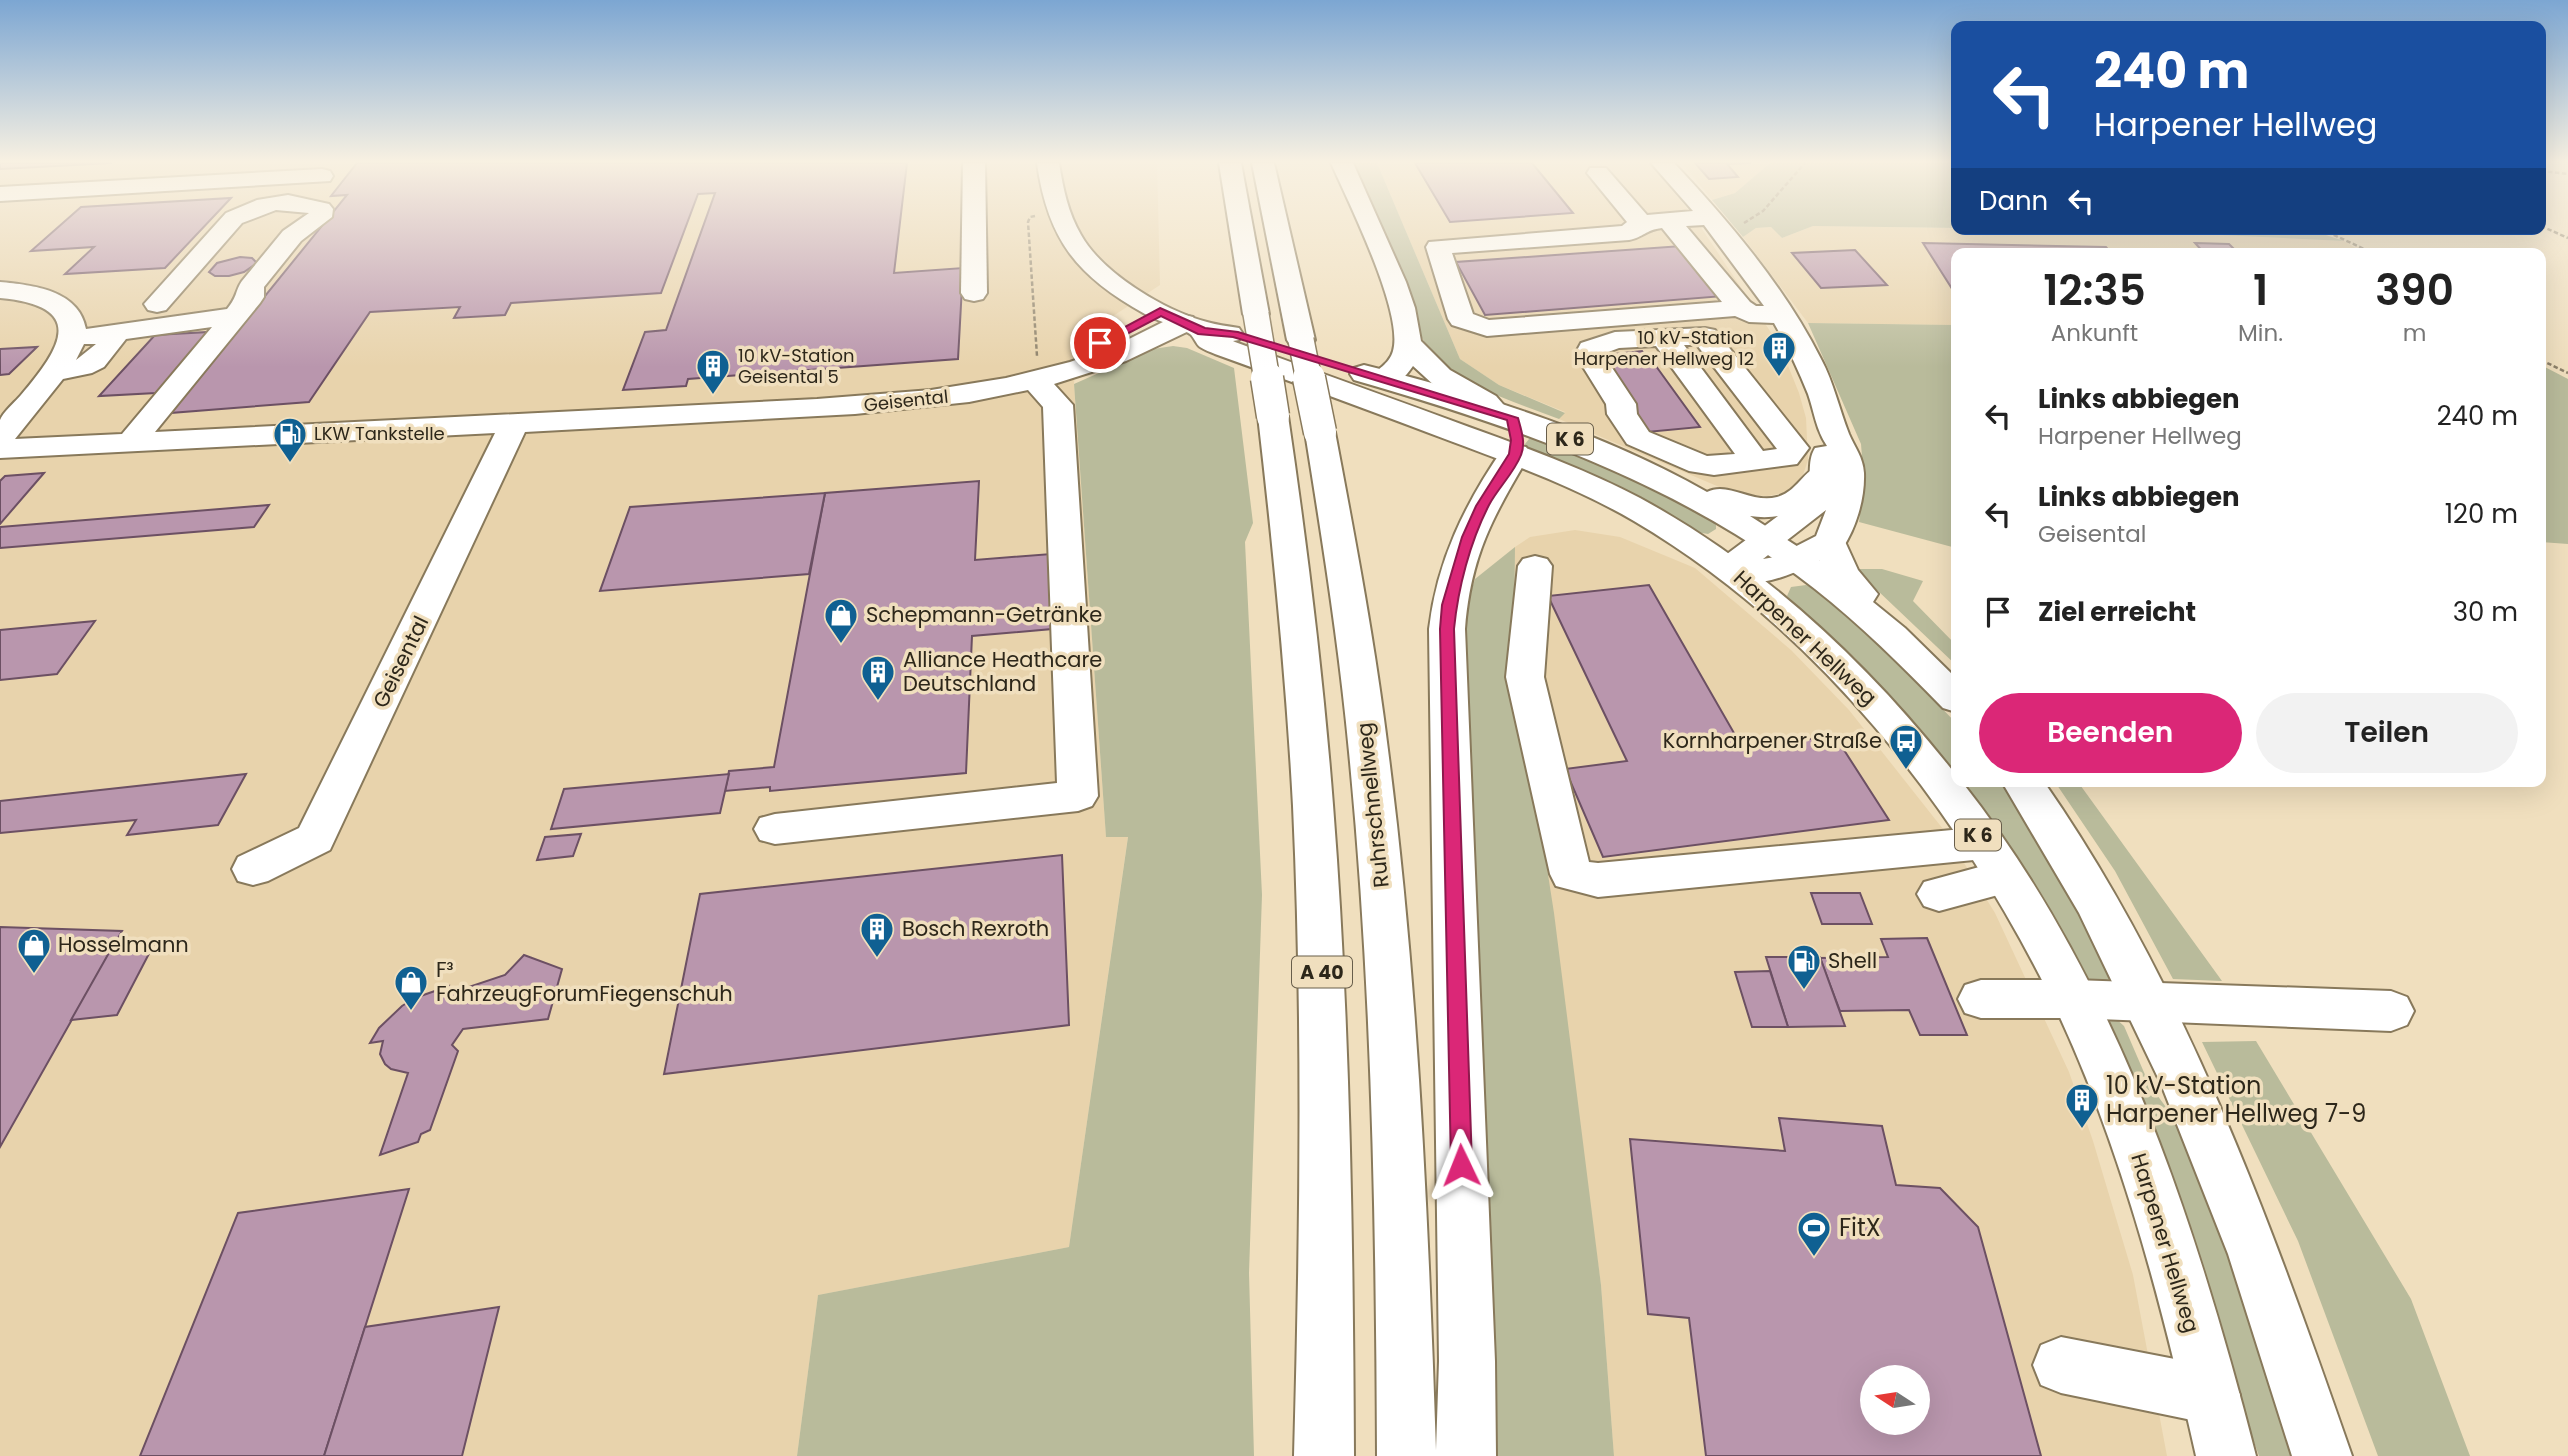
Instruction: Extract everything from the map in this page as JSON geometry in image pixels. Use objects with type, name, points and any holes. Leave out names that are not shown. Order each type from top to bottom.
[{"type":"main road","points":[[157,304],[222,231]]},
{"type":"main road","points":[[132,441],[251,297],[251,286],[292,236],[299,231]]},
{"type":"main road","points":[[974,231],[974,293]]},
{"type":"main road","name":"Harpener Hellweg","points":[[1066,231],[1072,243],[1094,269],[1210,341],[1515,454],[1587,484],[1644,513],[1734,571],[1862,686],[1932,769],[1995,860],[2074,999],[2112,1088],[2155,1204],[2211,1395],[2226,1456]]},
{"type":"main road","name":"A 40","points":[[1242,231],[1273,416],[1301,644],[1320,906],[1326,1156],[1324,1456]]},
{"type":"main road","name":"Ruhrschnellweg","points":[[1278,231],[1320,432],[1355,643],[1383,897],[1403,1222],[1407,1456]]},
{"type":"main road","points":[[1330,385],[1363,385],[1384,379],[1399,367],[1409,343],[1406,322],[1372,231]]},
{"type":"main road","points":[[1631,231],[1438,247],[1461,319],[1487,328],[1741,308]]},
{"type":"main road","points":[[1678,231],[1741,308],[1749,314],[1786,322]]},
{"type":"main road","points":[[1721,231],[1786,322],[1821,393],[1835,436],[1844,446],[1847,480],[1844,502],[1830,542],[1838,566],[1864,598],[1870,615]]},
{"type":"main road","points":[[204,251],[283,247]]},
{"type":"main road","points":[[0,290],[31,293],[53,302],[69,317],[74,333],[65,355],[0,438]]},
{"type":"main road","points":[[71,340],[236,316]]},
{"type":"main road","name":"Harpener Hellweg","points":[[1182,322],[1234,334],[1503,414],[1644,470],[1722,510],[1800,559],[1870,615],[1918,658],[1951,694]]},
{"type":"main road","name":"Geisental","points":[[0,449],[132,441],[233,444],[515,422],[874,405],[940,399],[1038,379],[1117,355],[1182,322]]},
{"type":"main road","points":[[1705,336],[1794,448],[1786,457],[1714,466],[1700,464],[1637,438],[1622,414],[1621,404],[1589,354],[1591,349],[1599,346],[1654,345],[1665,340],[1786,322]]},
{"type":"main road","points":[[52,372],[84,368],[97,362],[113,339],[108,333]]},
{"type":"main road","points":[[1665,340],[1756,462]]},
{"type":"main road","points":[[1409,343],[1430,368],[1454,386],[1489,402],[1503,414],[1517,440],[1515,454],[1482,506],[1468,537],[1449,605],[1447,629],[1467,1361],[1466,1456]]},
{"type":"main road","points":[[775,829],[1078,796],[1058,405],[1038,379]]},
{"type":"main road","name":"Geisental","points":[[253,869],[316,839],[515,422]]},
{"type":"main road","points":[[1734,571],[1824,493],[1828,484],[1826,444],[1835,436]]},
{"type":"main road","points":[[1644,470],[1663,471],[1724,499],[1764,507],[1788,505],[1805,494],[1826,473]]},
{"type":"main road","points":[[1734,571],[1784,566],[1830,542]]},
{"type":"main road","points":[[1535,566],[1525,677],[1572,874],[1598,880],[1995,860]]},
{"type":"main road","points":[[2026,787],[2081,873],[2149,1003],[2245,1228],[2322,1456]]},
{"type":"main road","points":[[1939,894],[1995,860]]},
{"type":"main road","points":[[1981,999],[2074,999],[2391,1011]]},
{"type":"main road","points":[[2061,1365],[2211,1395]]},
{"type":"path","points":[[1029,231],[1036,312],[1038,379]]},
{"type":"path","points":[[2334,235],[2362,248]]},
{"type":"path","points":[[2546,362],[2568,373]]},
{"type":"shaded area","points":[[0,231],[1159,231],[1160,285],[1077,340],[1074,384],[1106,837],[1128,836],[1069,1247],[818,1295],[797,1456],[0,1456]]},
{"type":"shaded area","points":[[1406,231],[1703,231],[1780,346],[1806,418],[1808,460],[1800,484],[1788,492],[1768,496],[1746,495],[1724,489],[1559,419],[1565,412],[1499,385],[1460,359]]},
{"type":"shaded area","points":[[1752,231],[1775,231],[1782,238],[1800,231],[1951,231],[1951,235],[2220,235],[2344,241],[2355,248],[1951,248],[1951,325],[1808,323],[1743,237]]},
{"type":"shaded area","points":[[1575,530],[1620,537],[1695,568],[1791,650],[1849,710],[1943,829],[1995,913],[2069,1072],[2093,1141],[2133,1275],[2167,1456],[1614,1456],[1601,1285],[1514,655],[1515,547],[1530,537]]},
{"type":"green space","points":[[1379,231],[1406,231],[1460,359],[1499,385],[1565,413],[1559,419],[1472,384],[1446,365],[1435,361],[1412,320]]},
{"type":"green space","points":[[1738,231],[1752,231],[1743,237]]},
{"type":"green space","points":[[1775,231],[1800,231],[1782,238]]},
{"type":"green space","points":[[2220,235],[2326,235],[2344,241]]},
{"type":"green space","points":[[1808,323],[1951,325],[1951,547],[1859,522],[1864,482],[1861,444]]},
{"type":"green space","points":[[1173,346],[1187,348],[1234,368],[1253,523],[1245,542],[1262,895],[1249,1273],[1254,1456],[797,1456],[818,1295],[1069,1247],[1128,837],[1106,837],[1074,384],[1153,349]]},
{"type":"green space","points":[[2546,368],[2568,379],[2568,544],[2546,542]]},
{"type":"green space","points":[[1529,439],[1540,439],[1624,474],[1709,518],[1716,525],[1716,529],[1708,534],[1696,532],[1571,466],[1527,448],[1525,444]]},
{"type":"green space","points":[[1515,547],[1514,655],[1554,913],[1601,1285],[1614,1456],[1486,1456],[1464,614],[1475,579]]},
{"type":"green space","points":[[1859,569],[1882,569],[1923,581],[1913,601],[1951,640],[1951,660],[1876,589]]},
{"type":"green space","points":[[1806,585],[1813,588],[1885,649],[1951,718],[1951,770],[1921,731],[1855,658],[1787,596],[1791,587]]},
{"type":"green space","points":[[1963,787],[2005,787],[2038,835],[2113,977],[2101,982],[2083,977]]},
{"type":"green space","points":[[2058,787],[2082,787],[2222,981],[2173,979],[2115,871]]},
{"type":"green space","points":[[2114,1017],[2124,1026],[2149,1084],[2193,1144],[2298,1456],[2259,1456],[2101,1020]]},
{"type":"green space","points":[[2256,1041],[2411,1299],[2470,1456],[2378,1456],[2298,1241],[2202,1042]]},
{"type":"building","points":[[54,231],[200,231],[165,268],[65,274],[94,247],[31,251]]},
{"type":"building","points":[[318,231],[684,231],[661,293],[511,303],[505,315],[454,318],[460,307],[370,312],[309,402],[170,413]]},
{"type":"building","points":[[701,231],[899,231],[894,273],[963,268],[958,359],[688,379],[686,386],[623,390],[645,332],[666,330]]},
{"type":"building","points":[[1923,243],[2107,248],[1951,248],[1951,287]]},
{"type":"building","points":[[2195,243],[2229,244],[2233,248],[2200,248]]},
{"type":"building","points":[[1682,246],[1724,296],[1485,315],[1456,262]]},
{"type":"building","points":[[1855,250],[1887,285],[1821,288],[1792,253]]},
{"type":"building","points":[[240,257],[252,258],[257,263],[244,272],[229,276],[215,276],[209,272],[217,263]]},
{"type":"building","points":[[209,332],[156,393],[99,396],[155,335]]},
{"type":"building","points":[[37,347],[9,374],[0,375],[0,349]]},
{"type":"building","points":[[1642,351],[1649,361],[1611,364],[1605,355]]},
{"type":"building","points":[[1653,362],[1700,427],[1647,432],[1604,366]]},
{"type":"building","points":[[44,473],[0,524],[0,481],[5,476]]},
{"type":"building","name":"Alliance Heathcare Deutschland","points":[[979,481],[975,560],[1051,554],[1052,629],[972,636],[966,773],[770,791],[770,787],[725,791],[729,771],[774,767],[825,493]]},
{"type":"building","points":[[825,493],[809,574],[600,591],[630,507]]},
{"type":"building","points":[[269,505],[254,527],[0,548],[0,527]]},
{"type":"building","points":[[1649,585],[1742,747],[1835,736],[1889,820],[1603,857],[1565,769],[1627,761],[1548,596]]},
{"type":"building","points":[[95,621],[57,674],[0,680],[0,630]]},
{"type":"building","points":[[246,774],[218,825],[127,835],[136,820],[0,833],[0,801]]},
{"type":"building","points":[[729,774],[720,813],[551,829],[564,789]]},
{"type":"building","points":[[581,834],[573,856],[537,860],[545,837]]},
{"type":"building","name":"Bosch Rexroth","points":[[1062,855],[1069,1025],[664,1074],[700,894]]},
{"type":"building","points":[[1811,893],[1860,893],[1872,924],[1822,924]]},
{"type":"building","points":[[0,927],[122,931],[0,1147]]},
{"type":"building","points":[[1927,938],[1967,1035],[1920,1035],[1909,1010],[1840,1011],[1820,958],[1888,957],[1881,939]]},
{"type":"building","points":[[153,946],[117,1015],[71,1020],[110,951]]},
{"type":"building","points":[[524,955],[562,969],[548,1019],[463,1029],[452,1045],[458,1051],[430,1130],[421,1134],[418,1142],[380,1155],[408,1073],[391,1069],[385,1064],[380,1054],[383,1041],[370,1043],[379,1028],[402,1006],[415,998],[449,986],[448,994],[505,975]]},
{"type":"building","name":"Shell","points":[[1766,957],[1820,957],[1845,1026],[1788,1027]]},
{"type":"building","points":[[1770,971],[1788,1027],[1752,1027],[1735,972]]},
{"type":"building","name":"FitX","points":[[1779,1118],[1882,1126],[1896,1185],[1940,1188],[1978,1227],[2041,1456],[1706,1456],[1689,1318],[1648,1314],[1630,1139],[1785,1151]]},
{"type":"building","points":[[409,1189],[324,1456],[140,1456],[238,1213]]},
{"type":"building","points":[[499,1307],[462,1456],[324,1456],[365,1327]]},
{"type":"place","name":"10 kV-Station Harpener Hellweg 12","points":[[1779,378]]},
{"type":"place","name":"10 kV-Station Geisental 5","points":[[713,396]]},
{"type":"place","name":"LKW Tankstelle","points":[[290,464]]},
{"type":"place","name":"Schepmann-Getränke","points":[[841,645]]},
{"type":"place","name":"Alliance Heathcare Deutschland","points":[[878,702]]},
{"type":"place","name":"Kornharpener Straße","points":[[1906,771]]},
{"type":"place","name":"Bosch Rexroth","points":[[877,959]]},
{"type":"place","name":"Hosselmann","points":[[34,975]]},
{"type":"place","name":"Shell","points":[[1804,991]]},
{"type":"place","name":"F³ FahrzeugForumFiegenschuh","points":[[411,1012]]},
{"type":"place","name":"10 kV-Station Harpener Hellweg 7-9","points":[[2082,1130]]},
{"type":"place","name":"FitX","points":[[1814,1258]]},
{"type":"route","points":[[1100,343],[1160,312],[1202,332],[1234,334],[1512,418],[1517,440],[1515,454],[1482,506],[1468,537],[1449,605],[1447,629],[1461,1165]]}]
